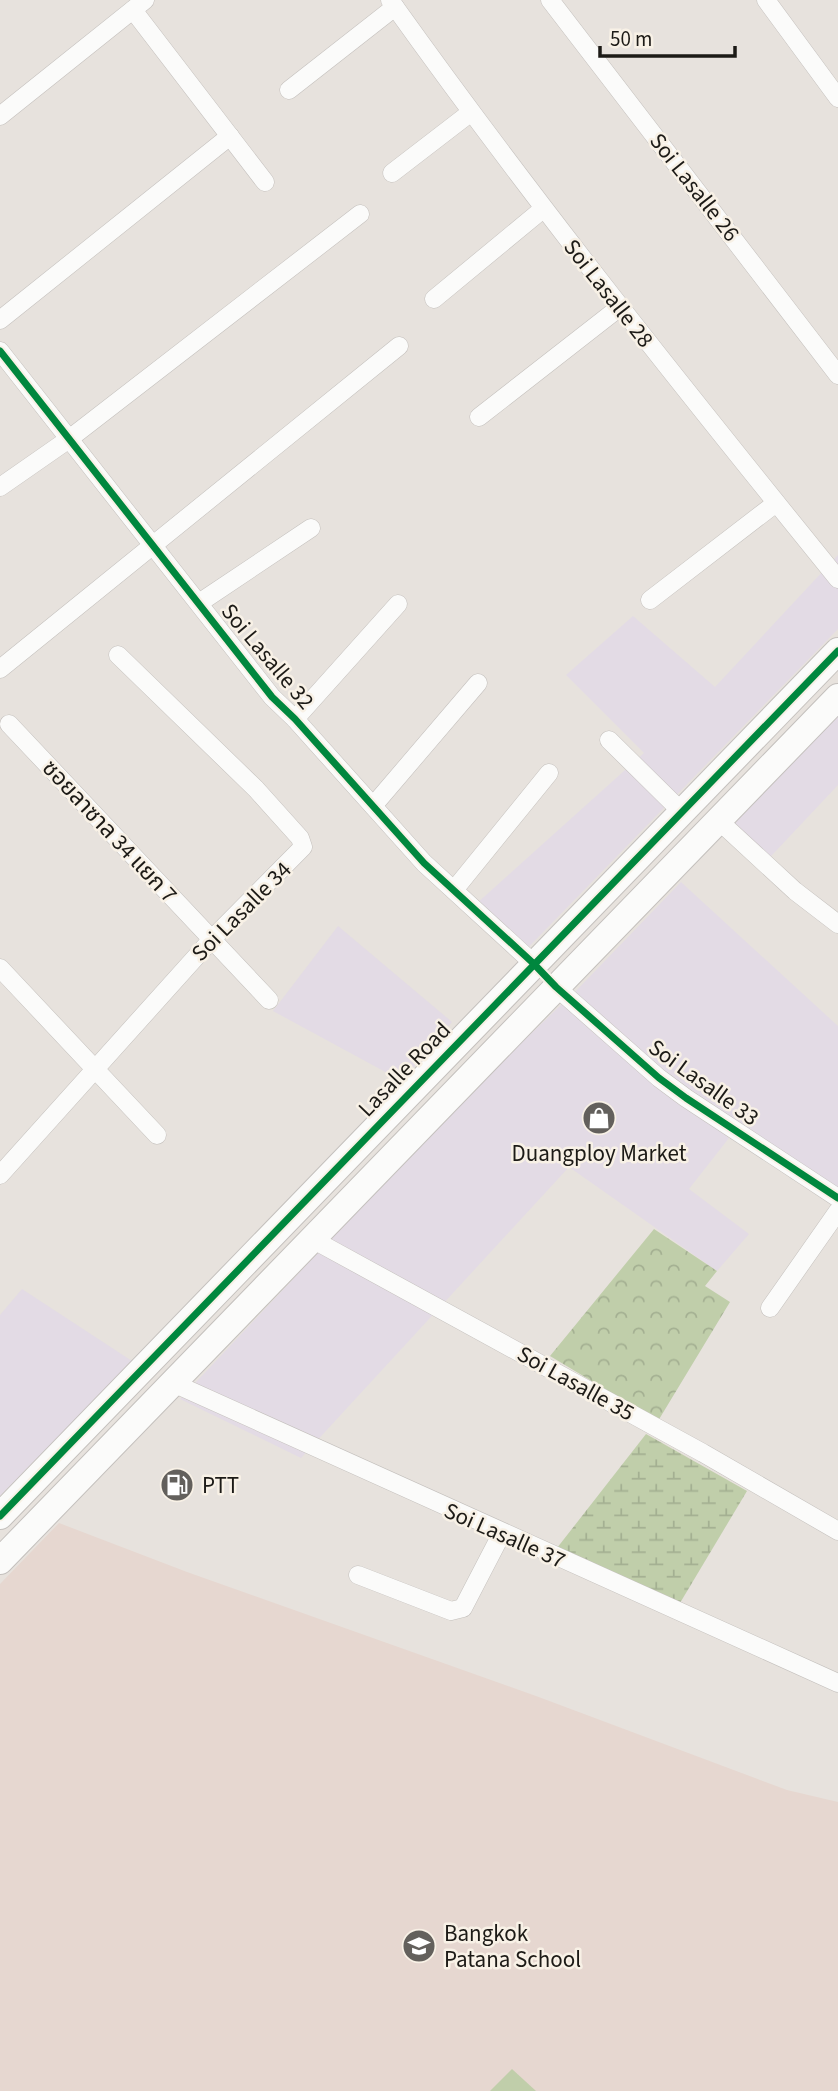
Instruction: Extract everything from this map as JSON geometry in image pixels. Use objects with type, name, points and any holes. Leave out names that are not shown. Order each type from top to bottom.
[{"type":"street","name":"Soi Lasalle 26","points":[[550,0],[838,374]]},
{"type":"street","points":[[766,0],[838,98]]},
{"type":"street","points":[[289,90],[393,3]]},
{"type":"street","name":"Soi Lasalle 28","points":[[393,3],[470,113],[543,209],[838,579]]},
{"type":"street","points":[[0,116],[139,5],[265,182]]},
{"type":"street","points":[[392,173],[470,113]]},
{"type":"street","points":[[0,320],[230,136]]},
{"type":"street","points":[[434,299],[543,209]]},
{"type":"street","points":[[0,486],[69,439],[360,214]]},
{"type":"street","points":[[479,417],[620,307]]},
{"type":"street","points":[[3,660],[153,544],[399,346]]},
{"type":"street","name":"Soi Lasalle 32","points":[[0,351],[272,697],[295,719],[424,863],[533,963]]},
{"type":"street","points":[[650,600],[776,503]]},
{"type":"street","points":[[199,603],[310,528]]},
{"type":"street","points":[[295,719],[398,604]]},
{"type":"street","name":"Lasalle Road","points":[[0,1516],[838,651]]},
{"type":"street","name":"Soi Lasalle 34","points":[[0,1175],[212,939],[302,850],[302,844],[256,789],[118,655]]},
{"type":"street","points":[[373,806],[478,683]]},
{"type":"street","points":[[0,1561],[838,698]]},
{"type":"street","name":"ซอยลาซาล 34 แยก 7","points":[[9,724],[269,1000]]},
{"type":"street","points":[[609,740],[681,811]]},
{"type":"street","points":[[454,890],[549,774]]},
{"type":"street","points":[[718,820],[795,891],[838,924]]},
{"type":"street","points":[[533,963],[556,986]]},
{"type":"street","points":[[0,968],[157,1135]]},
{"type":"street","name":"Soi Lasalle 33","points":[[556,986],[659,1078],[838,1198]]},
{"type":"street","points":[[770,1308],[838,1211]]},
{"type":"street","name":"Soi Lasalle 35","points":[[312,1239],[703,1453],[838,1531]]},
{"type":"street","name":"Soi Lasalle 37","points":[[173,1383],[838,1683]]},
{"type":"street","points":[[358,1575],[450,1611],[457,1611],[463,1608],[502,1533]]},
{"type":"shaded area","points":[[838,555],[838,629],[516,960],[466,913],[644,753],[566,675],[633,616],[715,687]]},
{"type":"shaded area","points":[[838,711],[838,785],[760,868],[719,832]]},
{"type":"shaded area","points":[[681,882],[838,1026],[838,1188],[671,1081],[573,994]]},
{"type":"shaded area","points":[[338,926],[452,1022],[402,1081],[273,1011]]},
{"type":"shaded area","points":[[562,1004],[729,1138],[689,1189],[749,1234],[717,1271],[569,1167],[301,1458],[180,1399],[464,1098]]},
{"type":"shaded area","points":[[22,1289],[132,1361],[0,1496],[0,1315]]},
{"type":"shaded area","name":"Bangkok Patana School","points":[[59,1523],[787,1790],[838,1802],[838,2091],[0,2091],[0,1584]]},
{"type":"green space","points":[[654,1229],[717,1271],[705,1286],[730,1302],[658,1421],[550,1356]]},
{"type":"green space","points":[[646,1434],[747,1491],[680,1603],[557,1548]]},
{"type":"green space","points":[[512,2069],[536,2091],[490,2091]]},
{"type":"cycle path","points":[[0,351],[272,697],[295,719],[424,863],[556,987],[659,1078],[838,1198]]},
{"type":"cycle path","points":[[0,1516],[838,651]]},
{"type":"place","name":"Duangploy Market","points":[[599,1118]]},
{"type":"place","name":"PTT","points":[[177,1485]]},
{"type":"place","name":"Bangkok Patana School","points":[[419,1946]]}]
